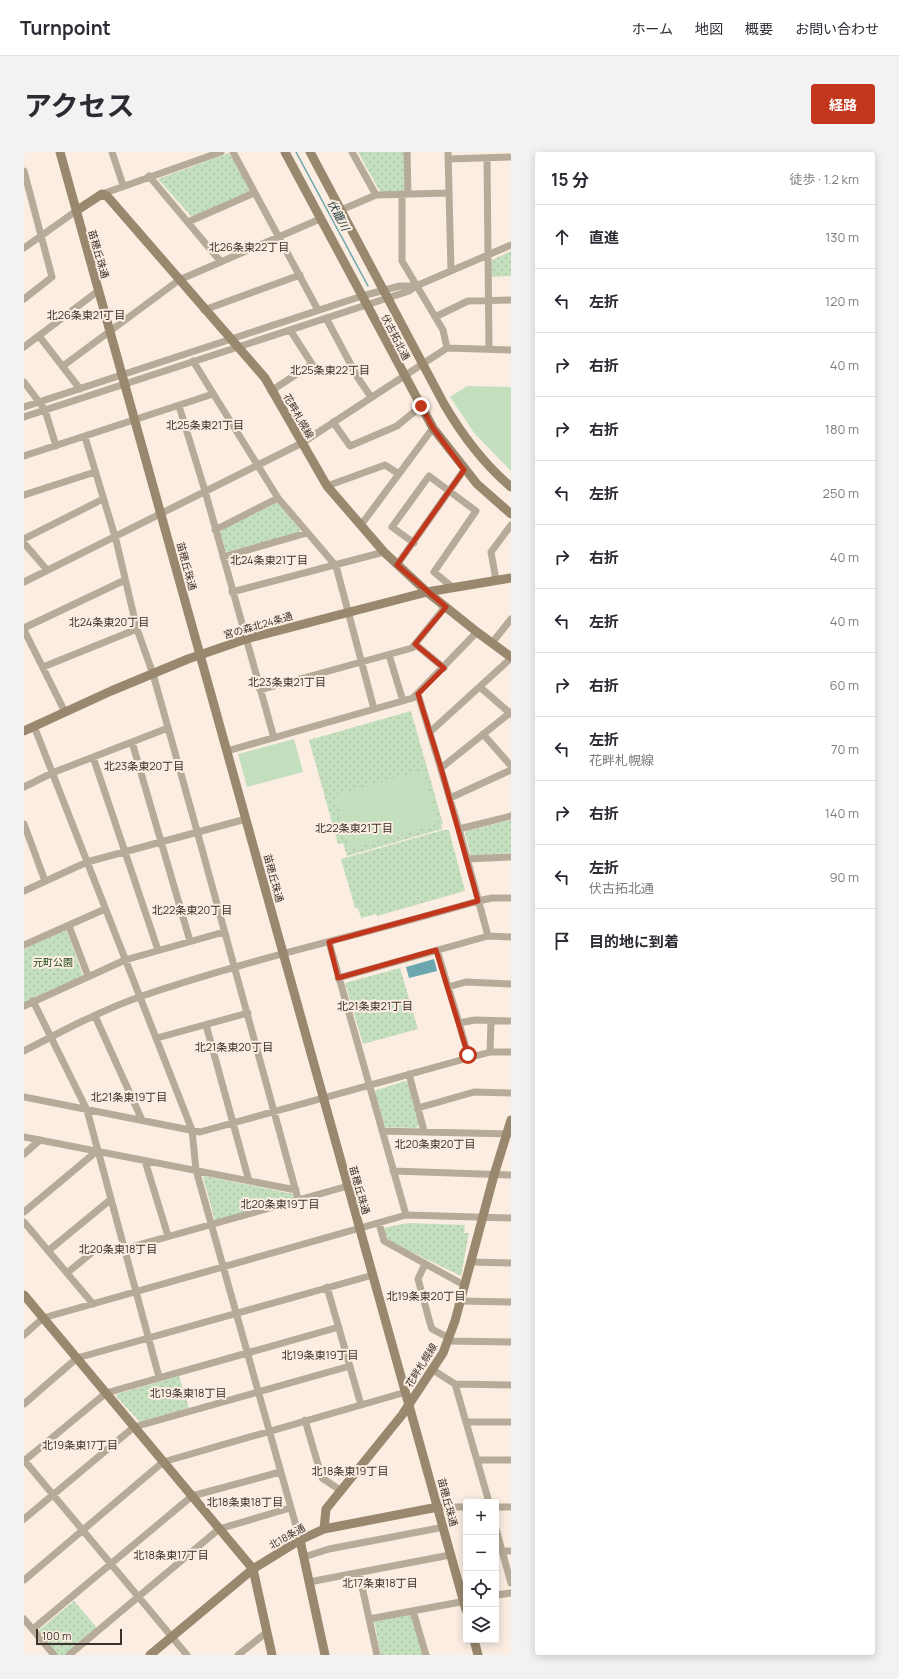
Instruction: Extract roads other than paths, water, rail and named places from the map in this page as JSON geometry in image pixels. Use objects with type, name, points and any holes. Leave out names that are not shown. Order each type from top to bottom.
[{"type":"street","name":"苗穂丘珠通","points":[[60,152],[463,1597]]},
{"type":"street","points":[[112,152],[123,185]]},
{"type":"street","points":[[24,248],[102,194],[123,185],[220,152]]},
{"type":"street","points":[[233,152],[318,310]]},
{"type":"street","name":"伏古拓北通","points":[[285,152],[433,428],[464,470],[477,484],[511,514]]},
{"type":"street","name":"伏古拓北通","points":[[310,152],[382,290],[460,431],[487,464],[511,488]]},
{"type":"street","points":[[352,152],[376,195]]},
{"type":"street","points":[[407,152],[402,261],[443,330],[447,348]]},
{"type":"street","points":[[451,271],[448,155],[488,158],[511,157]]},
{"type":"street","points":[[488,158],[489,349]]},
{"type":"street","points":[[24,171],[27,200],[41,236],[52,277],[24,299]]},
{"type":"street","points":[[149,176],[222,262]]},
{"type":"street","points":[[188,222],[254,192]]},
{"type":"street","points":[[341,210],[376,195],[448,193]]},
{"type":"street","name":"花畔札幌線","points":[[102,194],[107,196],[264,378],[326,486],[384,552],[427,592],[511,658]]},
{"type":"street","points":[[63,366],[179,280],[320,219]]},
{"type":"street","points":[[24,407],[233,343],[290,330],[367,305],[409,291],[416,286],[511,245]]},
{"type":"street","points":[[204,310],[300,275]]},
{"type":"street","points":[[24,417],[193,361],[233,343],[318,310],[382,290],[400,286],[416,286]]},
{"type":"street","points":[[24,347],[98,292]]},
{"type":"street","points":[[435,317],[468,301],[511,300]]},
{"type":"street","points":[[326,318],[358,378],[371,397]]},
{"type":"street","points":[[271,391],[312,364],[290,330]]},
{"type":"street","points":[[39,336],[80,389]]},
{"type":"street","points":[[24,582],[302,443],[447,348],[511,350]]},
{"type":"street","points":[[193,361],[278,498],[336,566],[374,709]]},
{"type":"street","points":[[24,382],[45,410],[56,446]]},
{"type":"street","points":[[24,456],[214,394]]},
{"type":"street","points":[[180,406],[274,738]]},
{"type":"street","points":[[333,422],[350,446],[397,426],[421,406]]},
{"type":"street","points":[[361,525],[433,428]]},
{"type":"street","points":[[85,437],[115,536],[137,629],[168,728],[224,932],[248,1013],[298,1199]]},
{"type":"street","points":[[326,486],[385,465],[399,474]]},
{"type":"street","points":[[397,565],[414,543],[464,470]]},
{"type":"street","points":[[24,495],[95,472]]},
{"type":"street","points":[[414,543],[392,527],[429,476],[450,490],[476,511],[434,572],[452,587]]},
{"type":"street","points":[[215,530],[278,498]]},
{"type":"street","points":[[24,539],[103,499]]},
{"type":"street","points":[[496,580],[492,552],[511,525]]},
{"type":"street","points":[[222,557],[307,533]]},
{"type":"street","points":[[24,543],[47,570]]},
{"type":"street","points":[[232,592],[336,566],[384,552]]},
{"type":"street","name":"宮の森北24条通","points":[[24,731],[152,674],[201,654],[246,639],[427,592],[511,578]]},
{"type":"street","points":[[65,712],[24,629],[125,580]]},
{"type":"street","points":[[260,690],[412,648],[446,607]]},
{"type":"street","points":[[492,643],[511,618]]},
{"type":"street","points":[[43,667],[137,629]]},
{"type":"street","points":[[227,751],[414,698],[477,632]]},
{"type":"street","points":[[415,644],[444,668]]},
{"type":"street","points":[[389,655],[403,701]]},
{"type":"street","points":[[430,732],[511,658]]},
{"type":"street","points":[[441,768],[510,713],[480,687]]},
{"type":"street","points":[[418,694],[459,829],[488,936]]},
{"type":"street","points":[[34,726],[125,960],[158,1038],[192,1130],[196,1170],[300,1540],[325,1655]]},
{"type":"street","points":[[24,787],[52,773],[168,728]]},
{"type":"street","points":[[483,734],[511,766]]},
{"type":"street","points":[[132,742],[190,941]]},
{"type":"street","points":[[92,757],[158,950]]},
{"type":"street","points":[[450,798],[511,770]]},
{"type":"street","points":[[459,829],[511,816]]},
{"type":"street","points":[[24,891],[88,862],[197,831],[246,819]]},
{"type":"street","points":[[24,824],[26,838],[45,881]]},
{"type":"street","points":[[467,860],[511,857]]},
{"type":"street","points":[[24,1052],[51,1037],[141,996],[235,968],[478,901],[492,898],[511,898]]},
{"type":"street","points":[[24,945],[105,909]]},
{"type":"street","points":[[69,926],[88,976]]},
{"type":"street","points":[[24,1006],[125,960],[224,932]]},
{"type":"street","points":[[338,978],[488,936],[511,937]]},
{"type":"street","points":[[329,942],[406,1215]]},
{"type":"street","points":[[436,950],[469,1058]]},
{"type":"street","points":[[448,987],[466,982],[511,984]]},
{"type":"street","points":[[33,1001],[87,1110],[159,1378]]},
{"type":"street","points":[[158,1038],[248,1013]]},
{"type":"street","points":[[95,1016],[142,1120]]},
{"type":"street","points":[[459,1024],[475,1020],[511,1021]]},
{"type":"street","points":[[490,1052],[491,1021]]},
{"type":"street","points":[[206,1025],[249,1181]]},
{"type":"street","points":[[24,1097],[200,1132],[490,1052],[511,1052]]},
{"type":"street","points":[[409,1074],[424,1131]]},
{"type":"street","points":[[418,1108],[474,1092],[511,1093]]},
{"type":"street","name":"花畔札幌線","points":[[324,1529],[326,1509],[409,1404],[433,1370],[449,1339],[494,1175],[509,1134],[511,1120]]},
{"type":"street","points":[[382,1131],[509,1134]]},
{"type":"street","points":[[24,1137],[296,1190]]},
{"type":"street","points":[[24,1154],[40,1140]]},
{"type":"street","points":[[24,1212],[97,1151]]},
{"type":"street","points":[[145,1160],[168,1236]]},
{"type":"street","points":[[393,1171],[511,1175]]},
{"type":"street","points":[[124,1249],[348,1186]]},
{"type":"street","points":[[48,1251],[110,1200]]},
{"type":"street","points":[[24,1335],[43,1318],[406,1215],[511,1218]]},
{"type":"street","points":[[24,1222],[93,1304]]},
{"type":"street","points":[[379,1223],[384,1241],[464,1285]]},
{"type":"street","points":[[67,1273],[95,1250]]},
{"type":"street","points":[[470,1262],[511,1263]]},
{"type":"street","points":[[425,1264],[418,1279],[432,1329],[449,1339],[511,1342]]},
{"type":"street","points":[[24,1404],[77,1358],[373,1275]]},
{"type":"street","points":[[327,1287],[361,1405]]},
{"type":"street","points":[[24,1295],[253,1569],[272,1655]]},
{"type":"street","points":[[460,1301],[511,1302]]},
{"type":"street","points":[[187,1655],[24,1461],[106,1393],[339,1327]]},
{"type":"street","points":[[24,1519],[134,1427],[350,1366]]},
{"type":"street","points":[[433,1370],[455,1384],[511,1385]]},
{"type":"street","points":[[455,1384],[488,1499]]},
{"type":"street","points":[[24,1580],[163,1462],[406,1392]]},
{"type":"street","points":[[305,1420],[322,1478],[340,1490]]},
{"type":"street","points":[[466,1422],[511,1422]]},
{"type":"street","points":[[477,1460],[511,1460]]},
{"type":"street","points":[[32,1629],[192,1496],[280,1472]]},
{"type":"street","name":"北18条通","points":[[150,1655],[253,1569],[300,1540],[324,1529],[438,1507],[463,1507]]},
{"type":"street","points":[[499,1507],[511,1507]]},
{"type":"street","points":[[69,1655],[219,1529],[290,1508]]},
{"type":"street","points":[[304,1557],[329,1549],[444,1527]]},
{"type":"street","points":[[498,1535],[511,1583]]},
{"type":"street","points":[[502,1551],[511,1551]]},
{"type":"street","points":[[309,1582],[450,1555]]},
{"type":"street","points":[[359,1572],[377,1655]]},
{"type":"street","points":[[499,1595],[511,1593]]},
{"type":"street","points":[[369,1619],[463,1604]]},
{"type":"street","points":[[413,1611],[426,1655]]},
{"type":"street","points":[[24,1619],[54,1655]]},
{"type":"street","points":[[238,1655],[267,1632]]},
{"type":"street","points":[[475,1643],[478,1655]]},
{"type":"water","points":[[434,959],[437,971],[409,978],[406,967]]},
{"type":"waterway","name":"伏籠川","points":[[296,152],[368,286]]},
{"type":"district","name":"北26条東22丁目","points":[[249,246]]},
{"type":"district","name":"北26条東21丁目","points":[[86,314]]},
{"type":"district","name":"北25条東22丁目","points":[[330,369]]},
{"type":"district","name":"北25条東21丁目","points":[[205,424]]},
{"type":"district","name":"北24条東21丁目","points":[[269,559]]},
{"type":"district","name":"北24条東20丁目","points":[[109,621]]},
{"type":"district","name":"北23条東21丁目","points":[[287,681]]},
{"type":"district","name":"北23条東20丁目","points":[[144,765]]},
{"type":"district","name":"北22条東21丁目","points":[[354,827]]},
{"type":"district","name":"北22条東20丁目","points":[[192,909]]},
{"type":"district","name":"北21条東21丁目","points":[[375,1005]]},
{"type":"district","name":"北21条東20丁目","points":[[234,1046]]},
{"type":"district","name":"北21条東19丁目","points":[[129,1096]]},
{"type":"district","name":"北20条東20丁目","points":[[435,1143]]},
{"type":"district","name":"北20条東19丁目","points":[[280,1203]]},
{"type":"district","name":"北20条東18丁目","points":[[118,1248]]},
{"type":"district","name":"北19条東20丁目","points":[[426,1295]]},
{"type":"district","name":"北19条東19丁目","points":[[320,1354]]},
{"type":"district","name":"北19条東18丁目","points":[[188,1392]]},
{"type":"district","name":"北19条東17丁目","points":[[80,1444]]},
{"type":"district","name":"北18条東19丁目","points":[[350,1470]]},
{"type":"district","name":"北18条東18丁目","points":[[245,1501]]},
{"type":"district","name":"北18条東17丁目","points":[[171,1554]]},
{"type":"district","name":"北17条東18丁目","points":[[380,1582]]},
{"type":"park label","name":"元町公園","points":[[53,962]]}]
